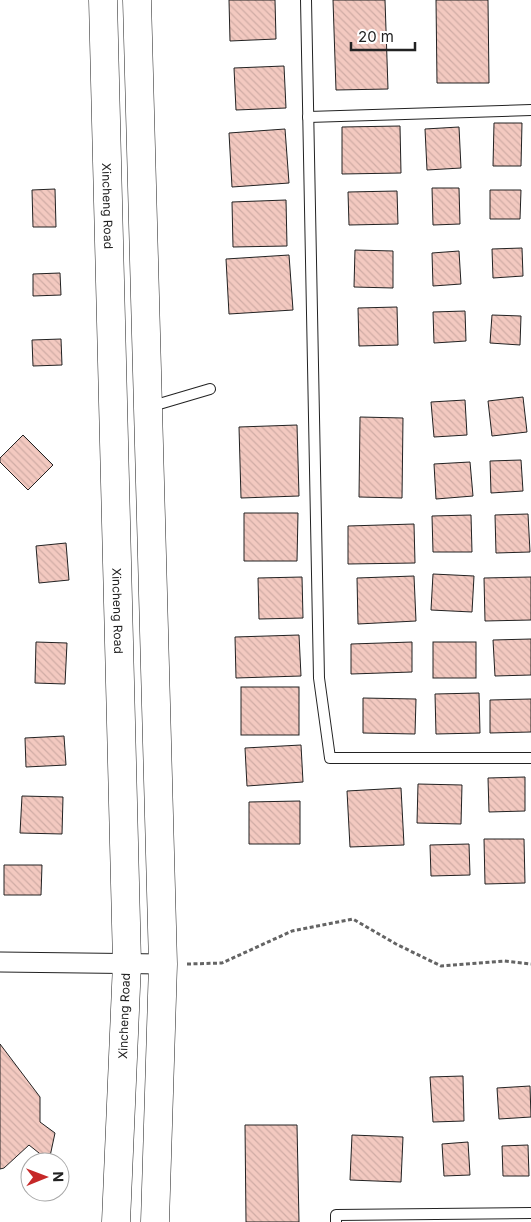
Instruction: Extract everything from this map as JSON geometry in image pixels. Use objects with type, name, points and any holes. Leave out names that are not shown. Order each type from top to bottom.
[{"type":"main road","name":"Xincheng Road","points":[[103,0],[126,963],[116,1222]]},
{"type":"main road","points":[[137,0],[163,964],[155,1222]]},
{"type":"street","points":[[0,962],[163,964]]},
{"type":"lane","points":[[306,0],[319,678],[330,758],[531,758]]},
{"type":"lane","points":[[308,118],[531,110]]},
{"type":"lane","points":[[148,407],[210,389]]},
{"type":"lane","points":[[336,1222],[336,1215],[531,1213]]},
{"type":"path","points":[[163,964],[222,963],[292,931],[353,919],[396,944],[442,966],[504,961],[531,964]]},
{"type":"building","points":[[229,0],[275,0],[276,39],[230,41]]},
{"type":"building","points":[[333,0],[385,0],[388,89],[336,90]]},
{"type":"building","points":[[436,0],[488,0],[489,83],[437,83]]},
{"type":"building","points":[[284,66],[286,108],[236,110],[234,68]]},
{"type":"building","points":[[494,123],[522,123],[521,166],[493,166]]},
{"type":"building","points":[[400,126],[401,173],[342,174],[342,127]]},
{"type":"building","points":[[459,127],[461,168],[427,170],[425,129]]},
{"type":"building","points":[[285,129],[289,183],[232,187],[229,133]]},
{"type":"building","points":[[432,188],[459,188],[460,224],[433,225]]},
{"type":"building","points":[[55,189],[56,227],[33,227],[32,190]]},
{"type":"building","points":[[490,190],[521,190],[520,219],[490,219]]},
{"type":"building","points":[[397,191],[398,224],[349,225],[348,192]]},
{"type":"building","points":[[286,200],[287,246],[233,247],[232,202]]},
{"type":"building","points":[[522,248],[523,276],[493,278],[492,249]]},
{"type":"building","points":[[355,250],[393,251],[393,288],[354,287]]},
{"type":"building","points":[[459,251],[461,284],[433,286],[432,253]]},
{"type":"building","points":[[289,255],[293,310],[229,314],[226,259]]},
{"type":"building","points":[[60,273],[61,295],[33,296],[33,274]]},
{"type":"building","points":[[397,307],[398,345],[359,346],[358,308]]},
{"type":"building","points":[[465,311],[466,341],[434,343],[433,312]]},
{"type":"building","points":[[492,315],[521,316],[520,345],[490,343]]},
{"type":"building","points":[[61,339],[62,365],[33,366],[32,340]]},
{"type":"building","points":[[523,397],[527,432],[492,436],[488,401]]},
{"type":"building","points":[[465,400],[467,435],[434,437],[431,402]]},
{"type":"building","points":[[360,417],[403,418],[402,498],[359,497]]},
{"type":"building","points":[[297,425],[299,496],[241,498],[239,427]]},
{"type":"building","points":[[23,435],[53,465],[28,490],[0,462],[0,458]]},
{"type":"building","points":[[521,460],[523,491],[491,493],[490,461]]},
{"type":"building","points":[[470,462],[473,496],[436,499],[434,464]]},
{"type":"building","points":[[244,513],[298,513],[297,561],[244,561]]},
{"type":"building","points":[[528,514],[530,552],[496,553],[495,515]]},
{"type":"building","points":[[471,515],[472,552],[433,552],[432,516]]},
{"type":"building","points":[[414,524],[415,563],[348,564],[348,526]]},
{"type":"building","points":[[66,543],[69,580],[39,583],[36,546]]},
{"type":"building","points":[[433,574],[474,576],[472,612],[431,610]]},
{"type":"building","points":[[414,576],[416,621],[358,624],[357,578]]},
{"type":"building","points":[[302,577],[303,618],[259,619],[258,578]]},
{"type":"building","points":[[531,577],[531,620],[485,621],[484,578]]},
{"type":"building","points":[[299,635],[301,676],[236,678],[235,637]]},
{"type":"building","points":[[531,639],[531,675],[495,676],[493,640]]},
{"type":"building","points":[[36,642],[67,643],[65,684],[35,683]]},
{"type":"building","points":[[412,642],[412,672],[351,674],[351,644]]},
{"type":"building","points":[[433,642],[476,642],[476,678],[433,678]]},
{"type":"building","points":[[241,687],[299,687],[299,735],[241,735]]},
{"type":"building","points":[[479,693],[480,733],[436,734],[435,694]]},
{"type":"building","points":[[363,698],[416,699],[415,734],[363,733]]},
{"type":"building","points":[[531,699],[531,732],[490,733],[490,700]]},
{"type":"building","points":[[64,736],[66,765],[26,767],[25,738]]},
{"type":"building","points":[[301,745],[303,782],[247,786],[245,748]]},
{"type":"building","points":[[525,777],[525,811],[489,812],[488,778]]},
{"type":"building","points":[[418,784],[462,785],[461,824],[417,823]]},
{"type":"building","points":[[401,788],[404,845],[350,847],[347,791]]},
{"type":"building","points":[[22,796],[63,797],[62,834],[20,833]]},
{"type":"building","points":[[300,801],[300,844],[249,844],[249,802]]},
{"type":"building","points":[[484,839],[524,839],[525,883],[485,884]]},
{"type":"building","points":[[469,844],[470,875],[431,876],[430,845]]},
{"type":"building","points":[[4,865],[42,865],[41,895],[4,895]]},
{"type":"building","points":[[0,1044],[40,1097],[40,1122],[55,1133],[51,1152],[38,1152],[29,1145],[4,1168],[0,1169]]},
{"type":"building","points":[[463,1076],[464,1121],[433,1122],[430,1077]]},
{"type":"building","points":[[530,1086],[531,1117],[499,1119],[497,1088]]},
{"type":"building","points":[[245,1125],[297,1125],[299,1222],[246,1222]]},
{"type":"building","points":[[352,1135],[403,1137],[401,1182],[350,1180]]},
{"type":"building","points":[[468,1142],[470,1175],[444,1176],[442,1144]]},
{"type":"building","points":[[528,1145],[529,1176],[503,1176],[502,1146]]}]
